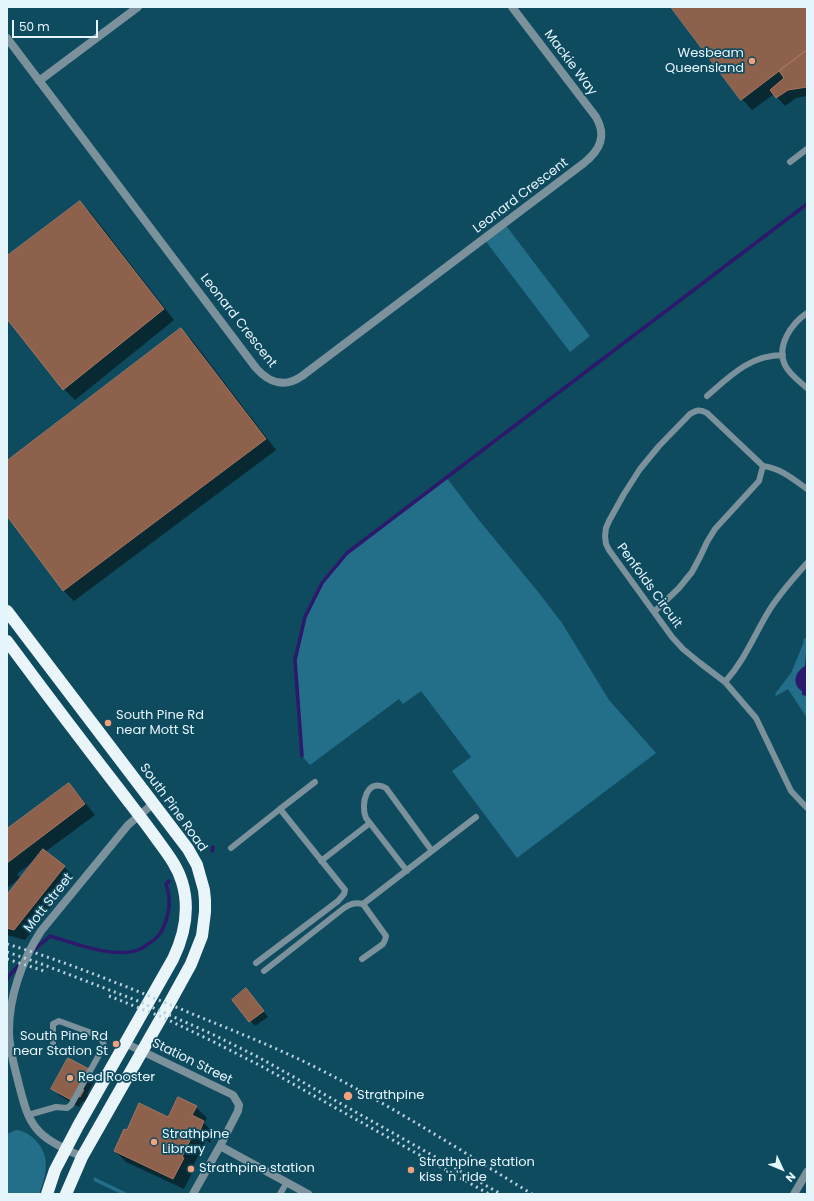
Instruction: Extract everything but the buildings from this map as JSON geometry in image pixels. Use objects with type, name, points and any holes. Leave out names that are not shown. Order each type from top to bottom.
[{"type":"highway","name":"South Pine Road","points":[[7,610],[188,849],[197,865],[204,890],[205,912],[202,936],[197,951],[167,1008],[82,1157],[66,1194]]},
{"type":"highway","points":[[7,641],[172,861],[178,872],[184,894],[186,918],[181,938],[173,959],[66,1149],[55,1170],[46,1194]]},
{"type":"street","points":[[39,81],[138,7]]},
{"type":"street","name":"Mackie Way","points":[[512,7],[596,117],[600,127],[601,138]]},
{"type":"street","name":"Leonard Crescent","points":[[7,38],[256,368],[267,379],[277,382],[291,382],[302,376],[584,163],[597,150],[601,138]]},
{"type":"street","name":"Mott Street","points":[[82,1157],[43,1135],[35,1127],[28,1115],[13,1059],[9,1033],[13,998],[21,972],[33,944],[41,931],[120,833],[154,803]]},
{"type":"street","name":"Station Street","points":[[126,1043],[233,1095],[239,1105],[238,1111],[220,1146],[192,1194]]},
{"type":"street","points":[[220,1146],[308,1194]]},
{"type":"street","points":[[794,1194],[807,1172]]},
{"type":"lane","points":[[790,162],[807,149]]},
{"type":"lane","points":[[807,313],[795,323],[783,343],[785,365],[807,388]]},
{"type":"lane","points":[[707,396],[739,369],[749,363],[763,357],[783,355]]},
{"type":"lane","name":"Penfolds Circuit","points":[[807,489],[778,470],[772,467],[764,466],[707,413],[699,410],[694,411],[658,446],[640,469],[609,521],[605,536],[608,550],[672,636],[683,649],[725,682],[756,718],[791,791],[807,808]]},
{"type":"lane","points":[[654,612],[679,588],[692,572],[715,529],[759,481],[764,466]]},
{"type":"lane","points":[[725,682],[742,661],[768,612],[807,563]]},
{"type":"lane","points":[[231,848],[315,782]]},
{"type":"lane","points":[[406,871],[364,813],[366,794],[375,785],[382,785],[386,788],[432,851]]},
{"type":"lane","points":[[256,963],[338,901],[344,894],[345,890],[280,809]]},
{"type":"lane","points":[[363,904],[476,817]]},
{"type":"lane","points":[[322,861],[370,823]]},
{"type":"lane","points":[[344,894],[350,900],[350,904]]},
{"type":"lane","points":[[264,971],[350,904],[358,903],[363,904],[386,936],[383,944],[362,959]]},
{"type":"lane","points":[[28,1115],[56,1108],[67,1108],[71,1105],[103,1050],[104,1044],[97,1035],[59,1021],[53,1024],[53,1043]]},
{"type":"lane","points":[[280,1194],[287,1182]]},
{"type":"shaded area","points":[[504,223],[590,336],[570,352],[484,239]]},
{"type":"shaded area","points":[[446,477],[562,623],[609,700],[656,753],[517,858],[452,771],[471,757],[421,691],[403,704],[399,699],[310,765],[302,756],[295,660],[305,617],[322,583],[347,553]]},
{"type":"shaded area","points":[[804,638],[807,639],[807,718],[788,689],[776,696],[775,694],[791,673]]},
{"type":"shaded area","points":[[806,653],[807,696],[802,695],[802,691],[795,682],[799,671],[805,666]]},
{"type":"shaded area","points":[[16,1130],[25,1132],[32,1137],[37,1142],[44,1154],[46,1167],[44,1181],[39,1194],[7,1194],[7,1135]]},
{"type":"shaded area","points":[[94,1177],[129,1194],[121,1194],[94,1181]]},
{"type":"waterway","points":[[302,756],[295,660],[305,617],[322,583],[347,553],[807,204]]},
{"type":"waterway","points":[[212,851],[213,847]]},
{"type":"waterway","points":[[32,952],[50,936],[107,952],[130,952],[142,948],[153,941],[164,926],[169,910],[169,895],[166,884],[169,881]]},
{"type":"waterway","points":[[7,980],[22,962]]},
{"type":"railway","points":[[7,944],[74,966],[118,983],[297,1058],[397,1112],[532,1194]]},
{"type":"railway","points":[[7,952],[138,1001],[212,1034],[260,1058],[501,1194]]},
{"type":"railway","points":[[7,959],[47,972]]},
{"type":"railway","points":[[109,996],[162,1017],[261,1066],[489,1194]]},
{"type":"place","name":"Wesbeam Queensland","points":[[752,61]]},
{"type":"place","name":"South Pine Rd near Mott St","points":[[108,723]]},
{"type":"place","name":"South Pine Rd near Station St","points":[[116,1044]]},
{"type":"place","name":"Red Rooster","points":[[70,1078]]},
{"type":"place","name":"Strathpine","points":[[348,1096]]},
{"type":"place","name":"Strathpine Library","points":[[154,1142]]},
{"type":"place","name":"Strathpine station","points":[[191,1169]]},
{"type":"place","name":"Strathpine station kiss 'n' ride","points":[[411,1170]]}]
